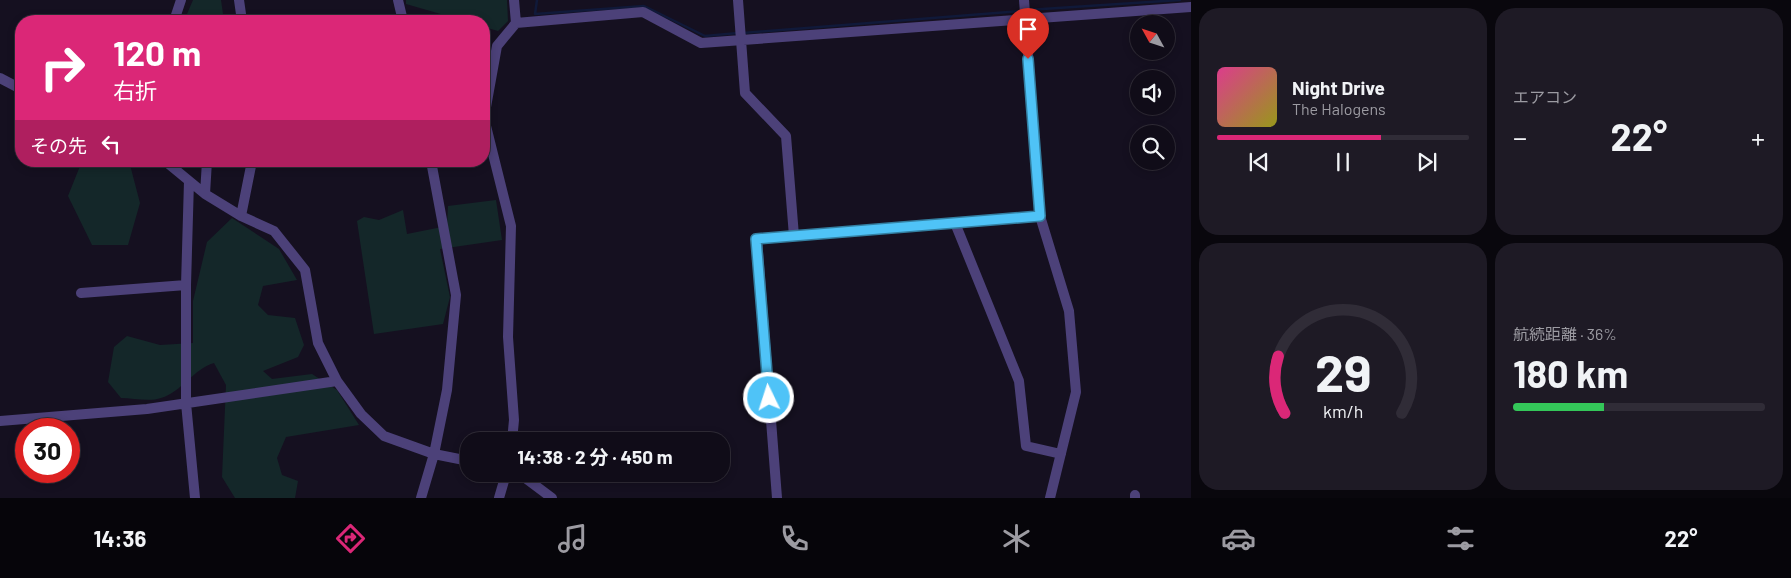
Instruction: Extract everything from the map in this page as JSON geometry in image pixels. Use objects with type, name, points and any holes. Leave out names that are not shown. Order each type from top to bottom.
[{"type":"street","points":[[176,15],[181,0]]},
{"type":"street","points":[[239,0],[241,15]]},
{"type":"street","points":[[398,0],[402,15]]},
{"type":"street","points":[[490,85],[497,46],[516,23],[514,0]]},
{"type":"street","points":[[738,0],[745,93],[786,136],[794,236]]},
{"type":"street","points":[[1024,3],[1040,216],[1070,311],[1076,392],[1050,498]]},
{"type":"street","points":[[516,23],[643,12],[701,43],[742,42],[1191,7]]},
{"type":"street","points":[[0,78],[15,86]]},
{"type":"street","points":[[490,142],[511,226],[508,337],[514,420],[513,432]]},
{"type":"street","points":[[172,167],[205,194],[240,216],[274,231],[305,270],[318,342],[337,380],[361,414],[384,436],[434,454],[460,458]]},
{"type":"street","points":[[205,194],[207,167]]},
{"type":"street","points":[[240,216],[251,167]]},
{"type":"street","points":[[421,498],[434,454],[447,390],[456,295],[433,167]]},
{"type":"street","points":[[189,181],[186,285],[186,403],[195,498]]},
{"type":"street","points":[[777,498],[756,239],[1040,216]]},
{"type":"street","points":[[955,223],[1019,381],[1026,446],[1061,454]]},
{"type":"street","points":[[81,293],[186,285]]},
{"type":"street","points":[[0,421],[147,409],[337,380]]},
{"type":"street","points":[[499,498],[504,482]]},
{"type":"street","points":[[531,482],[552,498]]},
{"type":"green space","points":[[193,0],[221,0],[223,15],[187,15]]},
{"type":"green space","points":[[406,0],[507,0],[508,21],[498,31],[490,29],[490,15],[444,15],[406,4]]},
{"type":"green space","points":[[80,167],[131,167],[140,203],[128,245],[92,245],[68,196]]},
{"type":"green space","points":[[496,200],[502,240],[440,249],[450,297],[443,324],[374,334],[357,221],[364,217],[379,220],[403,210],[407,234],[447,226],[448,206]]},
{"type":"green space","points":[[232,218],[279,249],[297,280],[263,286],[258,305],[268,315],[295,318],[304,345],[298,357],[263,371],[272,379],[312,374],[337,390],[359,425],[286,437],[277,458],[282,475],[298,481],[295,498],[235,498],[222,477],[226,385],[214,363],[200,370],[175,391],[157,399],[121,398],[108,382],[114,347],[127,336],[160,345],[193,343],[193,301],[207,242]]},
{"type":"waterway","points":[[537,0],[535,14],[644,6],[705,36],[738,33]]},
{"type":"waterway","points":[[1027,10],[1180,0]]},
{"type":"waterway","points":[[743,33],[1022,11]]},
{"type":"route","points":[[769,398],[756,239],[1040,216],[1028,59]]}]
